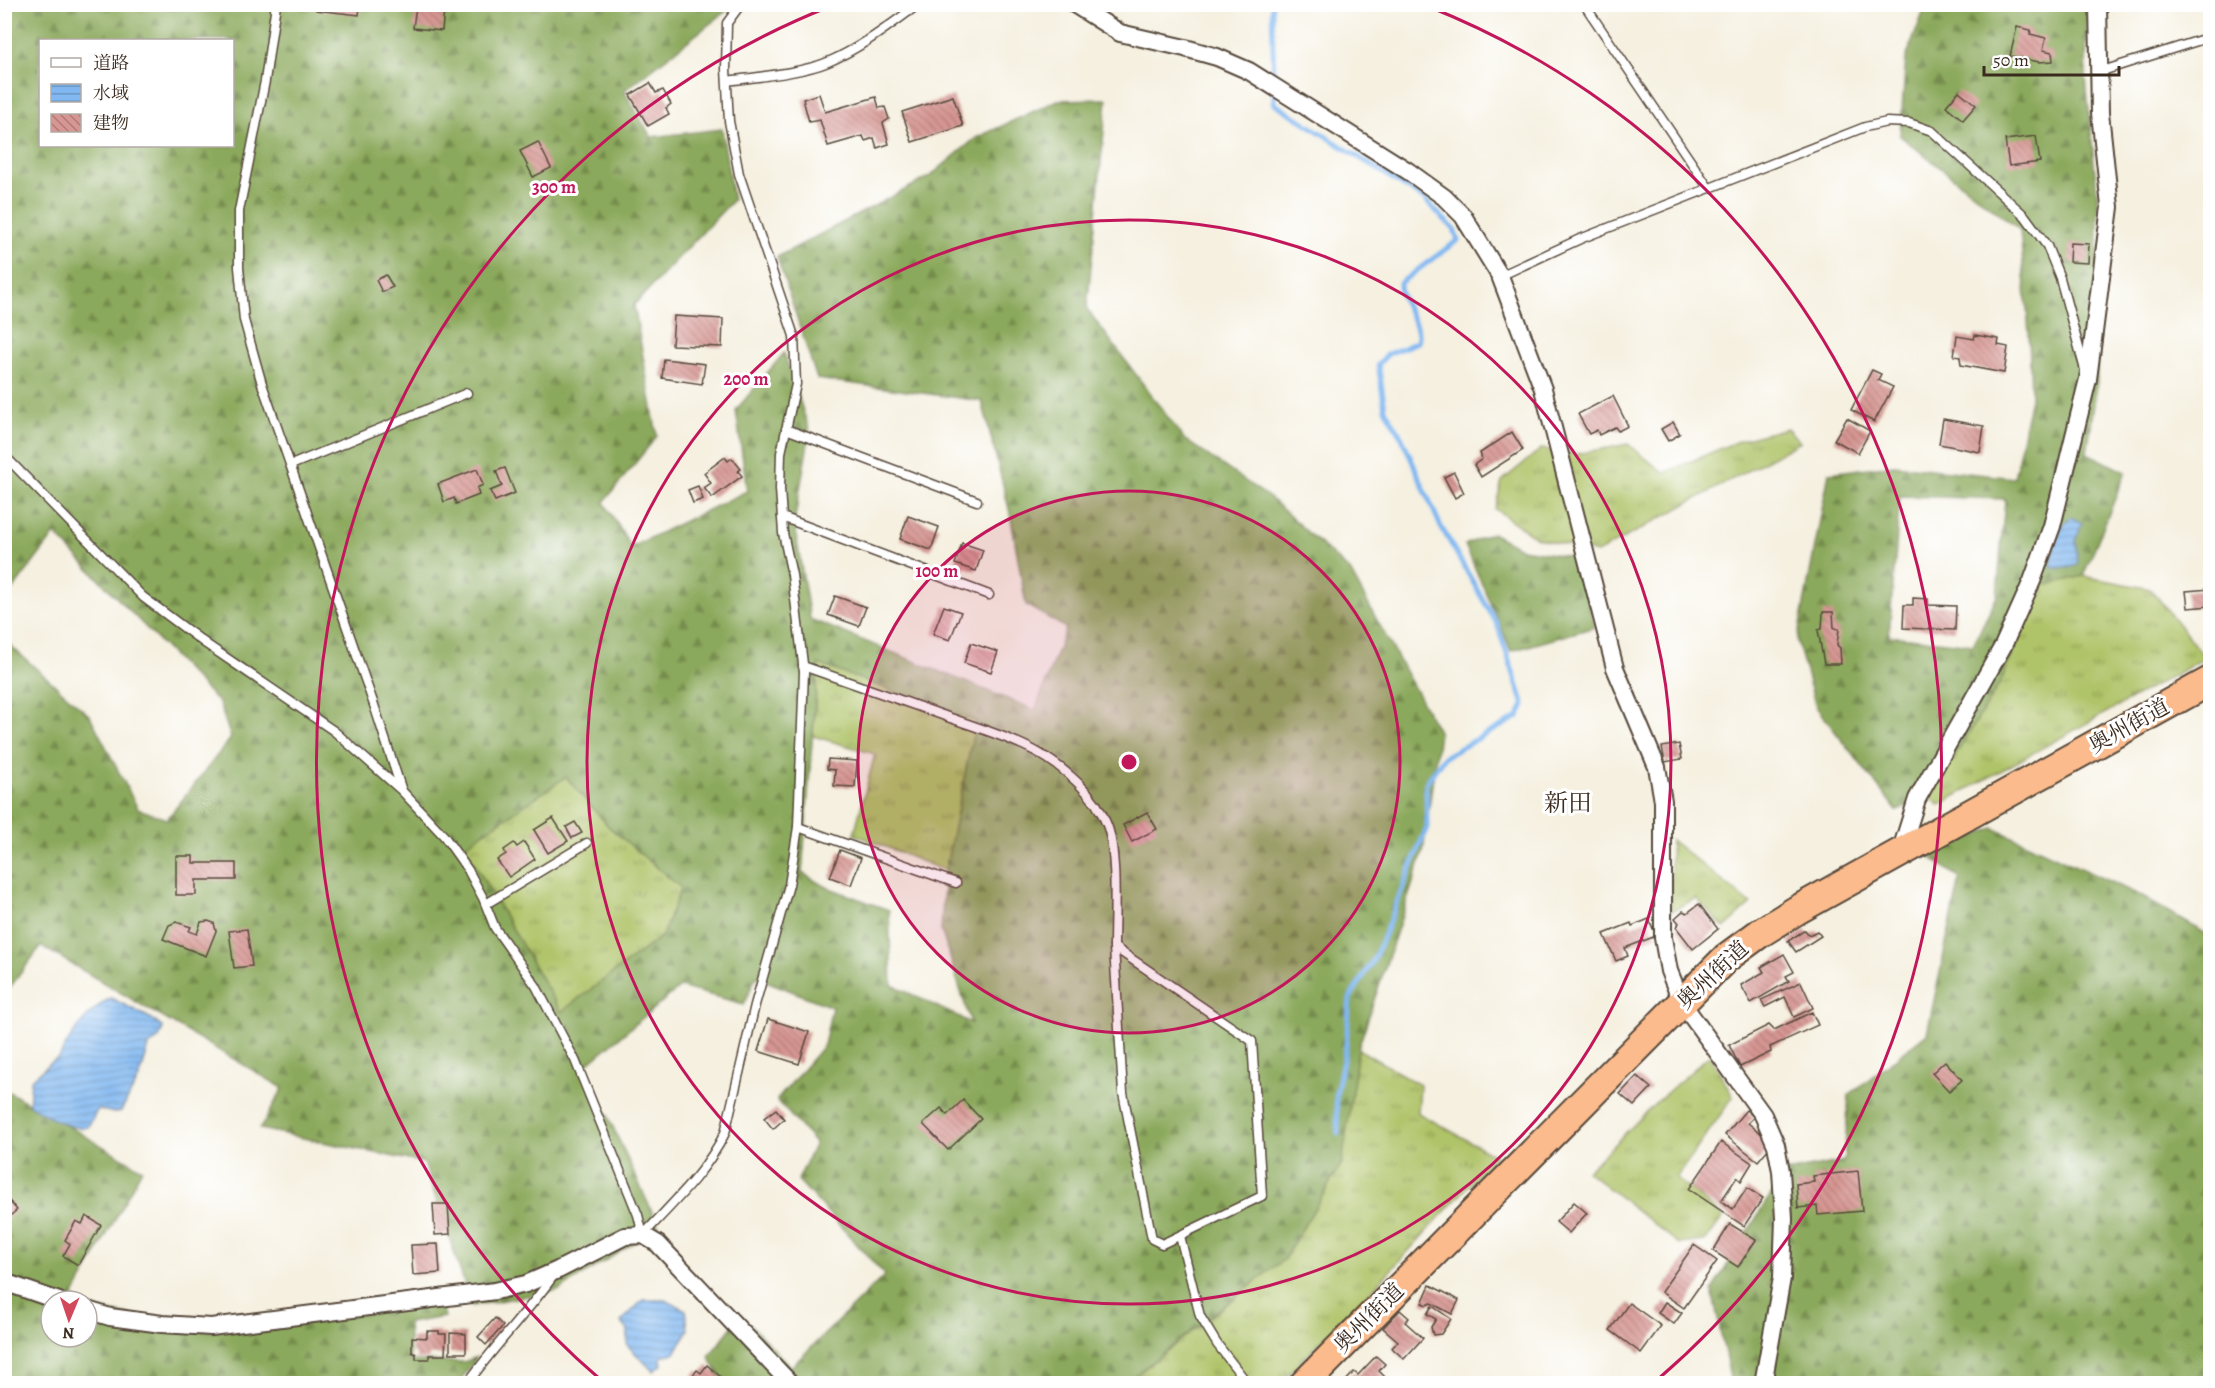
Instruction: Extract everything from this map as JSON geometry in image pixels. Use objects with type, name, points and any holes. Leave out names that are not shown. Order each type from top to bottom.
[{"type":"highway","name":"奥州街道","points":[[1304,1383],[1726,958],[1797,910],[2211,681]]},
{"type":"street","points":[[1074,4],[1120,33],[1217,57],[1249,71],[1408,171],[1444,197],[1463,216],[1500,276],[1543,389],[1615,668],[1657,767],[1663,801],[1663,938],[1669,971],[1682,1003],[1763,1115],[1776,1145],[1781,1172],[1784,1218],[1782,1278],[1763,1383]]},
{"type":"street","points":[[1900,854],[1917,799],[2003,646],[2032,581],[2052,526],[2088,379],[2110,207],[2100,113],[2098,4]]},
{"type":"street","points":[[99,1314],[162,1324],[211,1327],[495,1291],[525,1284],[625,1236],[643,1235],[658,1244],[791,1383]]},
{"type":"street","points":[[4,1282],[39,1294]]},
{"type":"lane","points":[[276,4],[265,81],[239,211],[239,267],[244,320],[262,384],[402,791]]},
{"type":"lane","points":[[643,1235],[702,1170],[716,1151],[725,1133],[755,1005],[789,885],[798,827],[803,666],[792,575],[783,533],[781,453],[796,384],[794,336],[739,174],[729,121],[727,23],[742,4]]},
{"type":"lane","points":[[727,81],[784,73],[826,63],[861,45],[919,4]]},
{"type":"lane","points":[[1584,4],[1708,187]]},
{"type":"lane","points":[[2099,72],[2211,37]]},
{"type":"lane","points":[[1500,276],[1580,239],[1865,127],[1887,122],[1909,123],[1932,131],[2025,216],[2047,246],[2060,278],[2088,379]]},
{"type":"lane","points":[[291,465],[467,393]]},
{"type":"lane","points":[[786,429],[977,501]]},
{"type":"lane","points":[[4,455],[143,597],[206,644],[334,731],[402,791],[444,836],[468,870],[486,904],[495,928],[536,986],[575,1059],[638,1215],[643,1235]]},
{"type":"lane","points":[[782,517],[990,595]]},
{"type":"lane","points":[[803,666],[1001,736],[1035,751],[1086,792],[1100,810],[1108,826],[1113,857],[1114,947],[1123,1093],[1152,1239],[1162,1244],[1262,1196],[1252,1041],[1114,947]]},
{"type":"lane","points":[[798,827],[956,883]]},
{"type":"lane","points":[[486,904],[586,843]]},
{"type":"lane","points":[[1180,1236],[1200,1316],[1217,1344],[1248,1383]]},
{"type":"lane","points":[[467,1383],[530,1308],[558,1270]]},
{"type":"green space","points":[[5,5],[734,5],[624,91],[651,137],[722,129],[733,200],[634,305],[657,436],[604,502],[631,547],[747,491],[736,410],[784,353],[810,432],[794,523],[810,619],[1035,710],[1066,628],[1026,605],[1010,513],[982,401],[817,379],[777,257],[929,177],[976,138],[1058,100],[1107,99],[1087,309],[1184,439],[1270,498],[1350,571],[1439,733],[1423,852],[1358,1049],[1342,1163],[1284,1259],[1125,1383],[722,1383],[709,1356],[741,1315],[791,1367],[885,1275],[798,1180],[815,1143],[777,1100],[824,1045],[832,1007],[756,977],[744,1004],[680,987],[585,1066],[659,1227],[559,1290],[472,1306],[424,1163],[260,1129],[283,1088],[41,946],[5,994],[5,641],[90,716],[138,809],[167,819],[231,738],[219,703],[55,534],[5,600]],"holes":[[[818,664],[976,721],[945,871],[941,930],[971,1023],[892,985],[889,910],[824,886],[802,873]],[[566,777],[609,827],[681,888],[662,936],[561,1012],[464,846]]]},
{"type":"green space","points":[[1926,5],[2087,5],[2086,78],[2098,205],[2097,383],[2087,453],[2126,472],[2083,576],[2042,586],[2001,681],[1930,797],[1897,811],[1816,707],[1797,641],[1829,473],[1894,465],[2014,478],[2031,398],[2029,333],[2020,230],[1900,136],[1906,58]],"holes":[[[1900,496],[2005,499],[1997,596],[1973,645],[1889,636]]]},
{"type":"green space","points":[[1787,428],[1800,442],[1597,553],[1537,538],[1495,509],[1502,481],[1541,449],[1577,454],[1628,444],[1664,473],[1738,441]]},
{"type":"green space","points":[[1492,533],[1522,549],[1578,558],[1595,627],[1511,651],[1465,545]]},
{"type":"green space","points":[[2083,576],[2151,589],[2205,658],[1939,805],[1930,797],[2001,681],[2042,586]]},
{"type":"green space","points":[[818,664],[976,721],[945,871],[854,834],[875,754],[813,736]]},
{"type":"green space","points":[[566,776],[609,827],[682,888],[662,936],[561,1012],[464,846]]},
{"type":"green space","points":[[1993,828],[2139,895],[2210,936],[2210,1383],[1731,1383],[1712,1290],[1787,1172],[1844,1161],[1849,1095],[1927,1033],[1960,879],[1929,856]]},
{"type":"green space","points":[[1671,840],[1751,904],[1724,928],[1696,898],[1671,912]]},
{"type":"green space","points":[[1358,1049],[1420,1085],[1418,1113],[1496,1156],[1378,1284],[1280,1383],[1125,1384],[1284,1259],[1342,1163]]},
{"type":"green space","points":[[1710,1055],[1733,1097],[1676,1178],[1723,1217],[1706,1241],[1679,1244],[1587,1171],[1663,1096]]},
{"type":"green space","points":[[4,1089],[142,1169],[77,1289],[39,1289],[39,1349],[99,1349],[99,1309],[210,1331],[440,1305],[445,1317],[408,1323],[410,1361],[464,1362],[477,1357],[459,1383],[5,1383]]},
{"type":"water","points":[[2071,517],[2082,523],[2076,540],[2078,565],[2068,568],[2051,568],[2059,533]]},
{"type":"water","points":[[111,998],[152,1019],[163,1028],[159,1038],[149,1046],[140,1076],[121,1111],[114,1113],[98,1109],[88,1127],[81,1128],[57,1121],[29,1105],[31,1079],[59,1058],[81,1024],[96,1008]]},
{"type":"water","points":[[643,1300],[665,1300],[686,1310],[688,1330],[675,1353],[661,1357],[662,1365],[653,1371],[627,1345],[628,1330],[621,1322]]},
{"type":"building","points":[[369,4],[369,8],[360,7],[359,15],[316,10],[317,5]]},
{"type":"building","points":[[416,6],[444,10],[442,31],[413,28]]},
{"type":"building","points":[[2017,27],[2031,30],[2030,34],[2046,38],[2043,50],[2052,52],[2053,61],[2039,62],[2010,56]]},
{"type":"building","points":[[650,83],[656,93],[663,90],[671,104],[666,108],[669,114],[648,126],[630,95]]},
{"type":"building","points":[[1959,91],[1976,105],[1963,120],[1946,106]]},
{"type":"building","points":[[819,94],[825,112],[876,97],[879,108],[885,107],[889,119],[883,123],[889,144],[877,148],[874,138],[865,141],[863,136],[828,146],[820,120],[809,122],[803,99]]},
{"type":"building","points":[[953,96],[963,126],[912,142],[902,112]]},
{"type":"building","points":[[2036,136],[2040,162],[2009,166],[2005,140]]},
{"type":"building","points":[[538,142],[551,168],[533,177],[520,151]]},
{"type":"building","points":[[2070,243],[2089,244],[2088,263],[2069,262]]},
{"type":"building","points":[[386,275],[393,287],[382,292],[376,280]]},
{"type":"building","points":[[674,316],[723,319],[722,347],[672,345]]},
{"type":"building","points":[[1975,335],[1999,339],[1998,345],[2008,347],[2004,373],[1961,365],[1960,357],[1954,356],[1957,336],[1974,339]]},
{"type":"building","points":[[664,359],[705,364],[702,384],[662,378]]},
{"type":"building","points":[[1872,370],[1881,374],[1878,380],[1893,387],[1874,422],[1851,410]]},
{"type":"building","points":[[1613,396],[1628,426],[1618,431],[1615,427],[1599,435],[1597,430],[1589,434],[1578,414]]},
{"type":"building","points":[[1847,418],[1870,431],[1858,453],[1834,440]]},
{"type":"building","points":[[1943,419],[1984,426],[1980,452],[1939,444]]},
{"type":"building","points":[[1673,422],[1680,434],[1668,441],[1661,429]]},
{"type":"building","points":[[1512,432],[1523,450],[1481,477],[1474,465],[1482,459],[1480,453]]},
{"type":"building","points":[[725,457],[728,461],[732,458],[741,469],[738,471],[742,476],[712,498],[704,488],[711,483],[704,473]]},
{"type":"building","points":[[505,468],[515,493],[495,501],[490,491],[502,486],[496,471]]},
{"type":"building","points":[[477,469],[483,485],[477,488],[479,495],[456,504],[454,498],[444,502],[438,484]]},
{"type":"building","points":[[1454,472],[1464,493],[1455,498],[1444,477]]},
{"type":"building","points":[[698,486],[703,499],[693,503],[688,490]]},
{"type":"building","points":[[908,516],[939,527],[931,550],[900,539]]},
{"type":"building","points":[[962,543],[983,550],[976,571],[955,564]]},
{"type":"building","points":[[2210,589],[2210,606],[2188,608],[2186,591]]},
{"type":"building","points":[[835,596],[866,607],[859,626],[828,615]]},
{"type":"building","points":[[1913,598],[1928,599],[1928,605],[1956,606],[1955,630],[1903,628],[1904,605],[1913,605]]},
{"type":"building","points":[[944,606],[961,612],[950,640],[933,634]]},
{"type":"building","points":[[1823,612],[1833,612],[1834,628],[1839,629],[1837,645],[1840,648],[1841,664],[1824,664],[1818,630],[1822,629]]},
{"type":"building","points":[[971,643],[998,652],[991,672],[964,663]]},
{"type":"building","points":[[1679,744],[1682,759],[1665,762],[1662,747]]},
{"type":"building","points":[[828,759],[857,761],[855,787],[834,786],[835,770],[827,769]]},
{"type":"building","points":[[1147,812],[1157,829],[1132,842],[1123,825]]},
{"type":"building","points":[[553,818],[568,841],[548,853],[534,830]]},
{"type":"building","points":[[575,822],[582,833],[572,838],[566,827]]},
{"type":"building","points":[[524,842],[535,859],[509,877],[497,860],[506,854],[504,850],[514,843],[517,847]]},
{"type":"building","points":[[840,850],[861,858],[851,885],[830,877]]},
{"type":"building","points":[[176,856],[193,856],[193,863],[236,863],[236,880],[196,880],[196,895],[176,895]]},
{"type":"building","points":[[1699,904],[1718,929],[1693,949],[1676,927],[1679,923],[1675,918],[1683,911],[1687,913]]},
{"type":"building","points":[[1649,919],[1656,936],[1625,948],[1628,956],[1616,961],[1604,934],[1631,923],[1632,926]]},
{"type":"building","points":[[176,922],[191,927],[189,931],[197,934],[201,922],[214,923],[216,931],[206,956],[163,939],[169,925]]},
{"type":"building","points":[[247,929],[252,966],[234,968],[229,931]]},
{"type":"building","points":[[1805,930],[1809,935],[1817,931],[1821,936],[1796,952],[1788,941]]},
{"type":"building","points":[[1784,954],[1794,972],[1786,976],[1789,981],[1751,1003],[1741,985],[1764,972],[1761,967]]},
{"type":"building","points":[[1801,982],[1813,1008],[1794,1017],[1785,997],[1765,1007],[1761,1000]]},
{"type":"building","points":[[1812,1012],[1818,1025],[1770,1047],[1771,1052],[1740,1067],[1729,1045],[1769,1025],[1774,1030]]},
{"type":"building","points":[[768,1019],[809,1032],[799,1064],[758,1051]]},
{"type":"building","points":[[1945,1061],[1962,1080],[1949,1091],[1932,1073]]},
{"type":"building","points":[[1637,1076],[1651,1088],[1634,1106],[1620,1094]]},
{"type":"building","points":[[963,1100],[981,1119],[948,1150],[923,1124],[941,1108],[947,1115]]},
{"type":"building","points":[[776,1109],[784,1119],[773,1129],[764,1118]]},
{"type":"building","points":[[1746,1110],[1754,1117],[1748,1123],[1763,1135],[1769,1148],[1758,1161],[1725,1135]]},
{"type":"building","points":[[1721,1142],[1752,1163],[1741,1181],[1737,1177],[1721,1201],[1733,1209],[1747,1188],[1763,1198],[1744,1226],[1689,1189]]},
{"type":"building","points":[[1858,1171],[1862,1211],[1818,1215],[1817,1206],[1798,1208],[1796,1184],[1814,1182],[1813,1176]]},
{"type":"building","points":[[4,1195],[17,1210],[4,1221]]},
{"type":"building","points":[[1574,1202],[1587,1213],[1569,1233],[1556,1222]]},
{"type":"building","points":[[433,1204],[448,1204],[450,1234],[435,1235]]},
{"type":"building","points":[[86,1216],[101,1225],[78,1265],[63,1256],[70,1244],[65,1240],[76,1221],[82,1224]]},
{"type":"building","points":[[1730,1224],[1756,1240],[1738,1267],[1713,1251]]},
{"type":"building","points":[[438,1244],[440,1273],[413,1275],[411,1245]]},
{"type":"building","points":[[1694,1245],[1717,1261],[1684,1308],[1661,1292]]},
{"type":"building","points":[[1430,1285],[1459,1300],[1452,1314],[1431,1303],[1427,1305],[1422,1303]]},
{"type":"building","points":[[1665,1302],[1682,1313],[1674,1324],[1658,1313]]},
{"type":"building","points":[[1629,1303],[1661,1326],[1641,1353],[1610,1330]]},
{"type":"building","points":[[1432,1306],[1451,1319],[1441,1334],[1433,1335],[1431,1327],[1436,1319],[1427,1314]]},
{"type":"building","points":[[1400,1310],[1409,1318],[1405,1322],[1423,1338],[1404,1359],[1392,1348],[1398,1341],[1383,1328]]},
{"type":"building","points":[[495,1318],[503,1326],[486,1345],[478,1337]]},
{"type":"building","points":[[427,1331],[439,1331],[439,1334],[446,1334],[445,1355],[429,1355],[429,1359],[416,1359],[416,1354],[412,1352],[412,1337],[427,1338]]},
{"type":"building","points":[[450,1333],[466,1334],[466,1353],[450,1353]]},
{"type":"building","points":[[1376,1356],[1385,1364],[1379,1371],[1386,1378],[1381,1384],[1343,1384],[1354,1372],[1358,1375]]},
{"type":"building","points":[[707,1365],[729,1384],[686,1384],[697,1370],[701,1373]]},
{"type":"waterway","points":[[1272,4],[1274,83]]},
{"type":"waterway","points":[[1274,92],[1274,103],[1424,199],[1454,229],[1458,240],[1400,283],[1403,299],[1416,327],[1418,342],[1388,354],[1378,364],[1385,409],[1402,438],[1440,525],[1497,624],[1524,705],[1518,717],[1444,757],[1426,783],[1427,827],[1375,957],[1350,998],[1346,1045],[1336,1095],[1338,1133]]},
{"type":"district","name":"新田","points":[[1568,803]]}]
